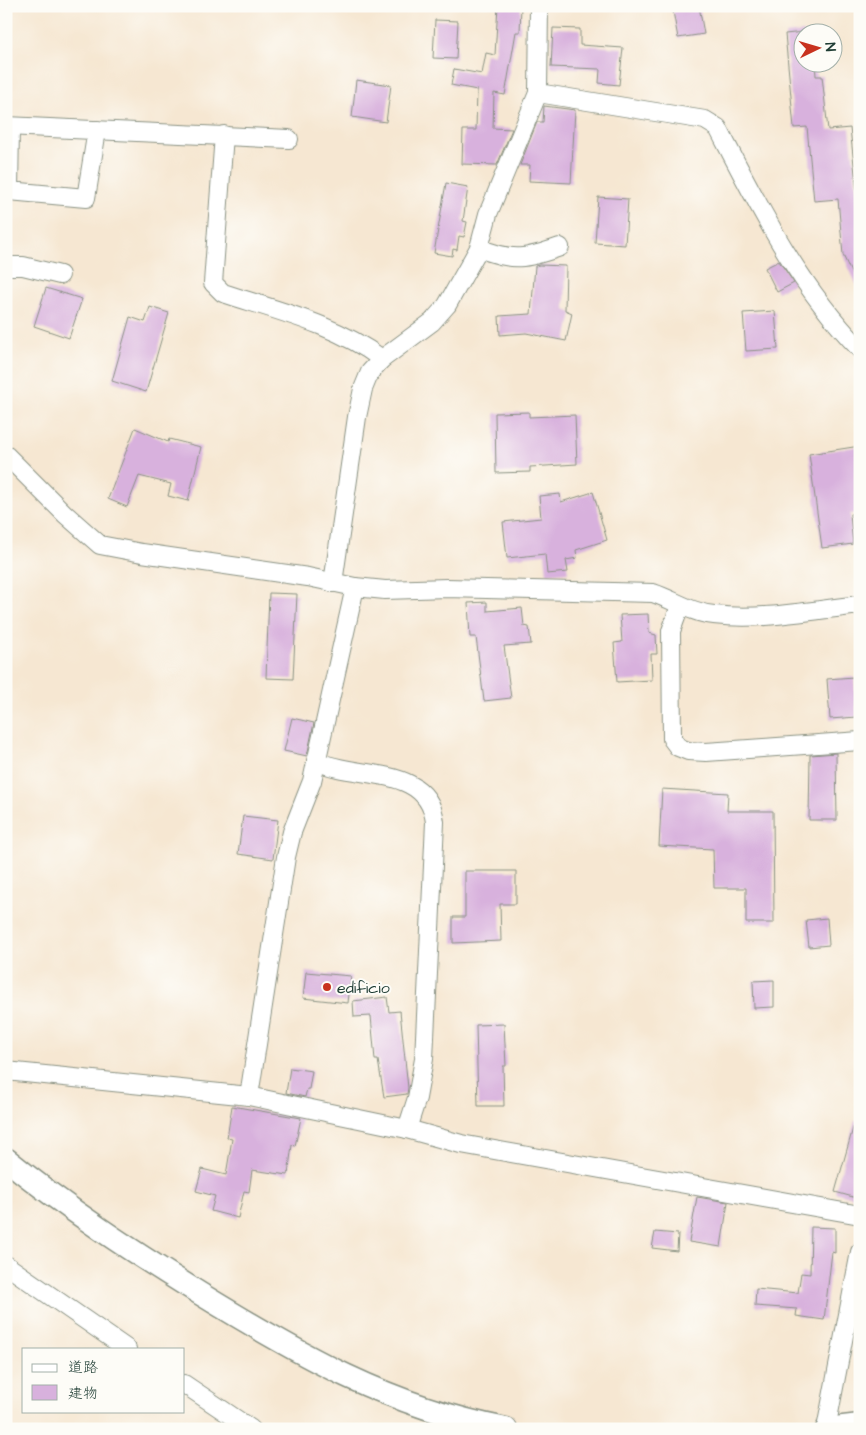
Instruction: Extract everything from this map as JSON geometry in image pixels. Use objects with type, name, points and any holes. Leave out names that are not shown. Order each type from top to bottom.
[{"type":"street","points":[[333,583],[357,417],[370,372],[382,359],[432,322],[447,305],[479,248],[488,214],[538,93],[539,6]]},
{"type":"street","points":[[538,93],[705,120],[718,128],[777,240],[814,293],[860,349]]},
{"type":"street","points":[[97,130],[86,198],[9,191],[8,126],[224,135],[289,139]]},
{"type":"street","points":[[224,135],[213,282],[223,293],[337,330],[364,345],[382,359]]},
{"type":"street","points":[[479,248],[497,256],[529,258],[560,247]]},
{"type":"street","points":[[6,266],[23,266],[60,275]]},
{"type":"street","points":[[6,455],[65,514],[100,545],[142,553],[299,576],[355,587],[385,590],[447,588],[653,593],[680,606],[714,615],[740,616],[860,604]]},
{"type":"street","points":[[249,1096],[286,858],[292,832],[312,781],[355,587]]},
{"type":"street","points":[[680,606],[671,631],[670,719],[672,739],[678,747],[688,751],[706,752],[860,741]]},
{"type":"street","points":[[316,761],[329,767],[400,779],[418,788],[433,807],[435,822],[424,1059],[417,1098],[407,1129]]},
{"type":"street","points":[[6,1071],[249,1096],[407,1129],[461,1144],[860,1215]]},
{"type":"street","points":[[6,1159],[48,1193],[165,1272],[288,1347],[380,1393],[429,1410],[506,1429]]},
{"type":"street","points":[[860,1252],[827,1429],[860,1425]]},
{"type":"street","points":[[6,1265],[126,1348]]},
{"type":"street","points":[[185,1385],[251,1429]]},
{"type":"building","points":[[498,6],[521,6],[520,32],[516,32],[505,95],[494,93],[493,128],[512,129],[497,165],[462,164],[463,130],[476,130],[477,90],[451,85],[454,69],[482,74],[486,53],[495,55]]},
{"type":"building","points":[[672,6],[699,6],[704,34],[678,38]]},
{"type":"building","points":[[435,20],[458,21],[456,59],[433,58]]},
{"type":"building","points":[[553,28],[580,29],[580,45],[623,48],[619,85],[599,83],[600,69],[551,67]]},
{"type":"building","points":[[794,33],[794,72],[816,72],[816,76],[822,76],[828,130],[850,128],[860,220],[860,292],[843,255],[838,199],[814,201],[807,127],[794,128],[785,34]]},
{"type":"building","points":[[356,80],[391,85],[386,122],[352,117]]},
{"type":"building","points":[[544,106],[575,110],[571,183],[529,181],[530,165],[520,165],[537,122],[543,122]]},
{"type":"building","points":[[446,183],[468,187],[463,221],[467,222],[464,237],[459,236],[457,250],[453,249],[452,256],[434,253]]},
{"type":"building","points":[[598,197],[628,199],[625,245],[595,243]]},
{"type":"building","points":[[779,261],[794,283],[777,292],[765,268]]},
{"type":"building","points":[[535,266],[566,266],[565,310],[572,313],[566,341],[526,333],[500,335],[499,316],[531,314]]},
{"type":"building","points":[[46,288],[82,299],[69,338],[34,326]]},
{"type":"building","points":[[150,307],[169,313],[146,392],[112,381],[130,317],[145,322]]},
{"type":"building","points":[[775,311],[778,349],[746,351],[743,313]]},
{"type":"building","points":[[529,412],[529,417],[575,415],[577,464],[530,467],[530,472],[496,473],[495,413]]},
{"type":"building","points":[[135,428],[168,442],[169,439],[201,447],[188,501],[168,496],[171,484],[139,476],[127,507],[108,499]]},
{"type":"building","points":[[860,446],[860,513],[850,514],[853,544],[822,548],[809,454]]},
{"type":"building","points":[[593,492],[607,540],[576,550],[577,558],[566,560],[568,572],[547,574],[545,554],[507,558],[503,522],[541,518],[539,496],[560,494],[561,502]]},
{"type":"building","points":[[269,593],[297,594],[293,679],[266,678]]},
{"type":"building","points":[[487,602],[487,611],[522,608],[524,626],[529,627],[531,644],[504,646],[511,698],[484,701],[476,637],[470,637],[468,603]]},
{"type":"building","points":[[648,614],[649,633],[656,635],[657,654],[651,654],[652,680],[617,682],[614,643],[622,642],[620,615]]},
{"type":"building","points":[[854,677],[857,717],[830,719],[827,679]]},
{"type":"building","points":[[292,718],[314,723],[307,756],[284,751]]},
{"type":"building","points":[[836,753],[837,820],[809,820],[810,755]]},
{"type":"building","points":[[662,789],[728,793],[727,811],[773,811],[774,923],[746,923],[746,888],[714,888],[713,849],[659,846]]},
{"type":"building","points":[[243,816],[278,820],[273,859],[238,854]]},
{"type":"building","points":[[465,871],[516,871],[516,904],[500,904],[501,941],[453,943],[453,917],[465,917]]},
{"type":"building","points":[[827,918],[829,945],[809,947],[806,920]]},
{"type":"building","name":"edificio","points":[[306,972],[351,976],[348,1003],[303,998]]},
{"type":"building","points":[[774,980],[774,1007],[754,1008],[753,981]]},
{"type":"building","points":[[387,997],[389,1012],[400,1011],[408,1088],[407,1094],[384,1097],[378,1060],[375,1060],[371,1016],[354,1017],[353,1001]]},
{"type":"building","points":[[504,1024],[506,1066],[503,1066],[504,1106],[478,1106],[476,1025]]},
{"type":"building","points":[[290,1068],[312,1071],[309,1089],[307,1089],[305,1097],[286,1093]]},
{"type":"building","points":[[232,1106],[301,1118],[295,1146],[292,1145],[288,1175],[252,1170],[249,1192],[244,1191],[238,1218],[211,1211],[215,1196],[196,1191],[202,1169],[226,1175],[232,1139],[227,1138]]},
{"type":"building","points":[[855,1121],[860,1121],[860,1199],[835,1192]]},
{"type":"building","points":[[697,1197],[728,1202],[721,1247],[689,1242]]},
{"type":"building","points":[[811,1227],[835,1228],[835,1253],[832,1252],[824,1320],[796,1316],[797,1309],[755,1306],[756,1289],[798,1293],[801,1273],[810,1274]]},
{"type":"building","points":[[655,1232],[678,1234],[677,1251],[652,1248]]},
{"type":"place","name":"edificio","points":[[327,987]]}]
